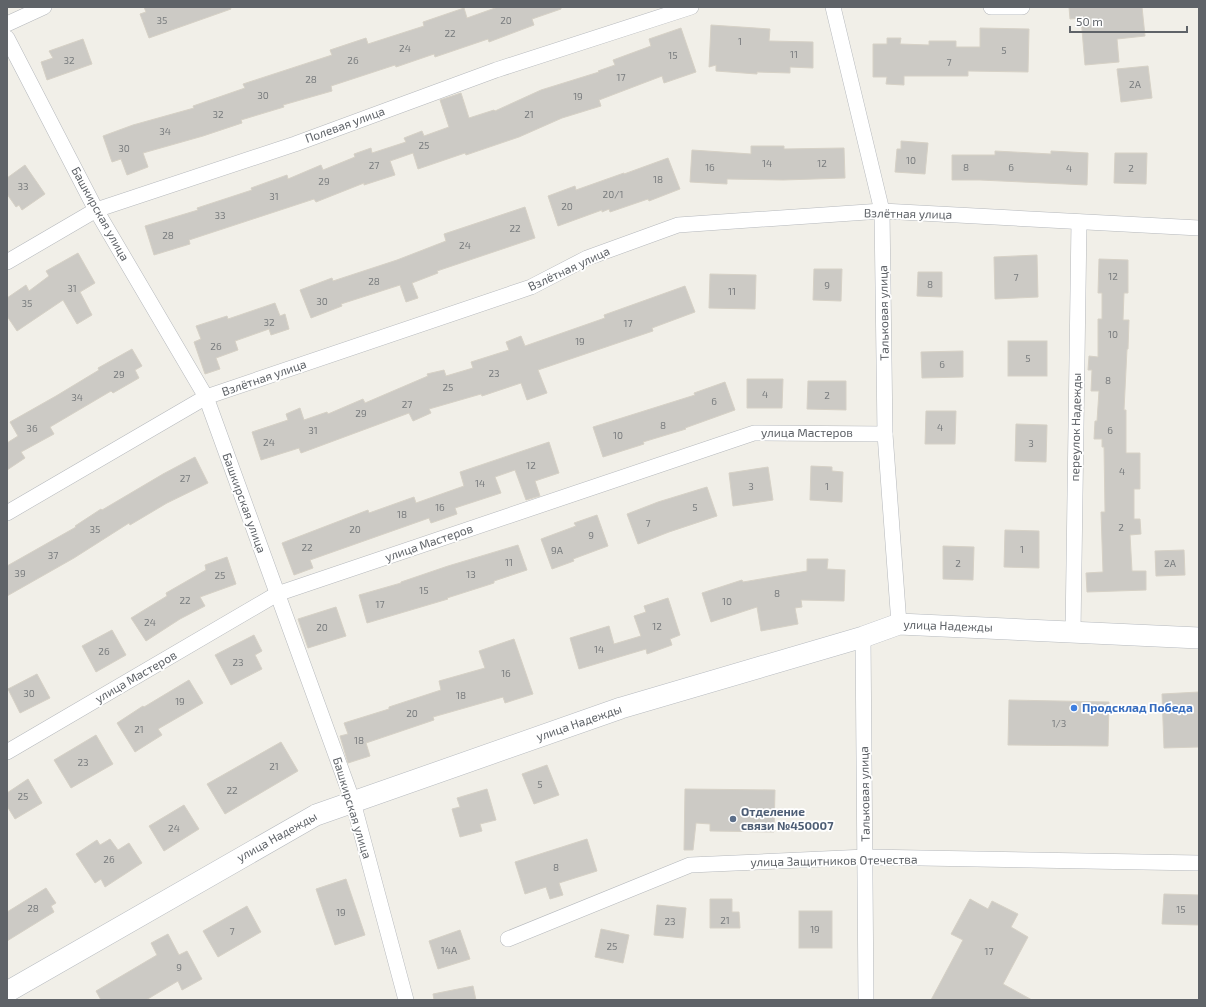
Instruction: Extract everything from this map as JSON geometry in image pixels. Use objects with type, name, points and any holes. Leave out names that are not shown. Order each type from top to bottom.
[{"type":"street","points":[[7,24],[44,7]]},
{"type":"street","name":"Полевая улица","points":[[7,262],[96,210],[295,144],[496,70],[691,7]]},
{"type":"street","name":"Тальковая улица","points":[[833,7],[882,211],[885,434],[899,624]]},
{"type":"street","points":[[991,7],[1022,8]]},
{"type":"street","name":"Башкирская улица","points":[[7,38],[96,210],[206,397],[353,802],[406,1000]]},
{"type":"street","name":"Взлётная улица","points":[[7,513],[206,397],[531,287],[587,258],[678,225],[882,211],[1199,228]]},
{"type":"street","name":"переулок Надежды","points":[[1073,632],[1079,222]]},
{"type":"street","name":"улица Мастеров","points":[[7,752],[277,594],[754,433],[885,434]]},
{"type":"street","name":"улица Надежды","points":[[7,992],[316,814],[621,708],[863,637],[899,624],[1199,638]]},
{"type":"street","name":"Тальковая улица","points":[[863,637],[866,1000]]},
{"type":"street","name":"улица Защитников Отечества","points":[[508,938],[690,865],[866,857],[1199,863]]},
{"type":"building","points":[[144,7],[230,7],[231,9],[149,38],[140,14],[146,12]]},
{"type":"building","points":[[498,7],[561,7],[561,9],[532,19],[534,25],[489,42],[488,39],[435,57],[434,54],[396,67],[395,65],[331,86],[332,91],[283,105],[284,107],[241,120],[242,123],[143,153],[148,167],[127,175],[121,159],[112,162],[103,136],[133,125],[194,108],[193,106],[245,88],[243,84],[332,55],[330,50],[366,38],[368,44],[424,26],[423,22],[464,8],[467,18]]},
{"type":"building","points":[[1069,7],[1142,7],[1145,36],[1117,39],[1119,62],[1085,65],[1081,18],[1070,19]]},
{"type":"building","points":[[711,25],[770,29],[769,41],[813,42],[813,68],[790,67],[790,73],[757,72],[757,74],[716,71],[716,65],[709,67]]},
{"type":"building","points":[[681,28],[696,72],[664,83],[662,76],[599,100],[601,106],[562,118],[519,137],[418,169],[413,153],[390,161],[395,175],[364,185],[364,183],[316,202],[314,199],[189,240],[190,244],[154,255],[145,226],[198,210],[197,208],[252,190],[251,188],[287,175],[288,179],[321,165],[323,170],[355,157],[354,154],[371,148],[372,153],[406,142],[404,138],[422,131],[424,136],[449,127],[440,100],[461,93],[469,118],[494,110],[495,111],[541,90],[599,72],[598,71],[615,65],[613,60],[651,46],[649,39]]},
{"type":"building","points":[[980,28],[1029,29],[1028,72],[968,71],[968,76],[904,76],[904,85],[886,84],[887,77],[873,77],[873,44],[887,44],[887,38],[901,38],[900,44],[929,45],[929,41],[956,41],[956,47],[980,47]]},
{"type":"building","points":[[83,39],[92,64],[47,80],[41,62],[53,58],[49,51]]},
{"type":"building","points":[[1148,66],[1152,98],[1121,102],[1117,69]]},
{"type":"building","points":[[901,141],[928,143],[925,174],[895,172],[897,149],[901,149]]},
{"type":"building","points":[[751,146],[784,146],[784,149],[844,148],[845,178],[783,180],[727,179],[727,184],[690,182],[692,150],[751,154]]},
{"type":"building","points":[[995,151],[1051,154],[1051,151],[1088,153],[1087,185],[952,180],[952,155],[995,155]]},
{"type":"building","points":[[1115,153],[1147,153],[1146,184],[1114,183]]},
{"type":"building","points":[[668,158],[680,189],[649,201],[648,199],[610,212],[609,209],[602,212],[602,210],[558,226],[548,196],[575,186],[576,190]]},
{"type":"building","points":[[25,165],[45,194],[22,210],[19,205],[16,207],[7,194],[7,178]]},
{"type":"building","points":[[525,207],[535,238],[437,271],[438,273],[412,283],[418,298],[406,302],[400,285],[341,304],[342,306],[311,318],[300,290],[332,278],[333,281],[397,260],[446,241],[444,234]]},
{"type":"building","points":[[78,253],[95,283],[80,292],[92,315],[77,324],[63,300],[17,331],[7,316],[7,298],[26,285],[29,291],[49,276],[46,271]]},
{"type":"building","points":[[1037,255],[1038,297],[995,299],[994,257]]},
{"type":"building","points":[[1099,259],[1128,260],[1128,293],[1124,293],[1123,320],[1129,320],[1124,410],[1126,410],[1126,453],[1140,453],[1140,489],[1134,489],[1134,519],[1140,519],[1141,534],[1130,535],[1132,571],[1146,571],[1146,590],[1087,592],[1086,573],[1103,572],[1101,512],[1105,512],[1104,447],[1102,447],[1102,439],[1094,439],[1099,391],[1091,391],[1092,370],[1088,370],[1089,356],[1098,357],[1098,319],[1102,319],[1102,293],[1098,293]]},
{"type":"building","points":[[814,269],[842,269],[841,301],[813,300]]},
{"type":"building","points":[[918,272],[942,272],[942,297],[917,296]]},
{"type":"building","points":[[710,274],[756,275],[755,309],[709,308]]},
{"type":"building","points":[[685,286],[695,312],[652,328],[653,331],[538,370],[547,393],[527,400],[521,383],[482,396],[481,394],[429,409],[431,413],[413,421],[409,413],[301,453],[299,448],[261,460],[252,432],[288,420],[286,414],[300,408],[304,420],[327,412],[328,414],[363,399],[365,403],[428,376],[427,374],[444,370],[446,376],[473,368],[471,362],[509,350],[506,342],[521,336],[525,346],[605,318],[604,315]]},
{"type":"building","points":[[275,303],[280,316],[285,314],[289,329],[271,335],[269,329],[235,341],[238,350],[216,358],[220,369],[205,374],[194,342],[201,339],[196,326],[227,316],[228,319]]},
{"type":"building","points":[[1008,341],[1047,341],[1047,376],[1008,376]]},
{"type":"building","points":[[132,349],[142,366],[135,370],[139,378],[113,393],[111,391],[50,427],[54,434],[21,452],[25,458],[7,470],[7,443],[18,436],[10,422],[56,396],[99,370],[98,368]]},
{"type":"building","points":[[963,351],[963,377],[922,378],[921,352]]},
{"type":"building","points":[[747,379],[783,379],[782,408],[747,408]]},
{"type":"building","points":[[808,381],[846,381],[846,410],[807,409]]},
{"type":"building","points":[[725,382],[735,410],[685,428],[686,429],[643,442],[644,444],[603,457],[593,427],[695,395],[694,393]]},
{"type":"building","points":[[926,411],[956,411],[955,444],[925,444]]},
{"type":"building","points":[[1016,424],[1047,425],[1046,462],[1015,461]]},
{"type":"building","points":[[549,442],[559,473],[535,481],[540,496],[526,500],[515,470],[495,477],[501,493],[455,508],[457,514],[431,523],[429,518],[310,560],[313,568],[294,575],[282,543],[368,510],[369,513],[414,497],[416,503],[464,486],[460,472]]},
{"type":"building","points":[[195,457],[208,483],[167,503],[130,525],[129,523],[74,558],[7,596],[7,566],[76,527],[75,526],[101,509],[102,510]]},
{"type":"building","points":[[811,466],[832,467],[832,471],[843,472],[842,502],[810,500]]},
{"type":"building","points":[[768,467],[773,500],[733,506],[729,473]]},
{"type":"building","points":[[707,487],[717,516],[638,544],[627,514],[658,502]]},
{"type":"building","points":[[597,515],[608,546],[573,559],[574,561],[552,569],[541,539],[576,526],[574,523]]},
{"type":"building","points":[[1005,530],[1039,531],[1039,568],[1004,567]]},
{"type":"building","points":[[518,545],[527,570],[494,581],[494,583],[447,598],[448,599],[367,623],[359,595]]},
{"type":"building","points":[[943,546],[974,547],[973,580],[943,579]]},
{"type":"building","points":[[1184,550],[1185,575],[1156,576],[1155,551]]},
{"type":"building","points":[[227,557],[236,584],[200,597],[205,606],[180,619],[146,641],[131,618],[167,596],[166,593],[206,570],[205,565]]},
{"type":"building","points":[[807,559],[828,559],[827,569],[845,570],[844,601],[801,600],[802,607],[795,608],[798,624],[761,631],[757,607],[711,622],[702,593],[742,580],[743,582],[807,571]]},
{"type":"building","points":[[668,598],[680,635],[670,639],[672,645],[647,654],[646,649],[579,669],[570,638],[609,626],[614,644],[641,636],[634,616],[646,612],[644,606]]},
{"type":"building","points":[[336,607],[346,636],[308,648],[298,619]]},
{"type":"building","points":[[112,630],[126,655],[96,672],[82,646]]},
{"type":"building","points":[[254,635],[262,651],[255,655],[262,669],[231,685],[215,655]]},
{"type":"building","points":[[514,639],[533,694],[505,703],[503,697],[433,717],[434,720],[366,743],[370,756],[348,763],[340,736],[348,734],[344,723],[389,709],[389,707],[441,690],[439,681],[485,668],[479,651]]},
{"type":"building","points":[[37,674],[50,698],[20,713],[8,689]]},
{"type":"building","points":[[189,680],[203,703],[158,729],[162,735],[135,752],[117,723],[143,706],[144,707]]},
{"type":"building","points":[[1199,692],[1199,747],[1164,748],[1162,694]]},
{"type":"building","points":[[1009,700],[1109,702],[1108,746],[1008,745]]},
{"type":"building","points":[[96,735],[113,764],[71,788],[54,760]]},
{"type":"building","points":[[281,742],[298,771],[225,814],[207,784]]},
{"type":"building","points":[[547,765],[559,795],[534,804],[522,774]]},
{"type":"building","points":[[28,779],[42,803],[15,819],[7,806],[7,793]]},
{"type":"building","points":[[487,789],[496,820],[480,824],[482,831],[460,837],[452,809],[460,807],[457,798]]},
{"type":"building","points":[[685,789],[775,790],[774,832],[710,831],[710,824],[696,823],[693,850],[684,850]]},
{"type":"building","points":[[184,805],[199,829],[164,851],[149,826]]},
{"type":"building","points":[[110,839],[118,850],[129,843],[142,863],[105,887],[101,879],[95,883],[76,854],[97,840],[100,845]]},
{"type":"building","points":[[587,839],[597,871],[559,883],[563,895],[550,899],[546,887],[525,894],[515,862]]},
{"type":"building","points":[[346,879],[365,935],[335,945],[316,889]]},
{"type":"building","points":[[46,888],[56,903],[51,906],[54,912],[7,941],[7,912]]},
{"type":"building","points":[[1164,894],[1199,895],[1199,925],[1162,924]]},
{"type":"building","points":[[710,899],[732,899],[732,912],[739,912],[740,928],[710,928]]},
{"type":"building","points":[[970,899],[988,909],[992,901],[1018,914],[1011,927],[1028,937],[1003,984],[1032,1000],[931,1000],[963,940],[951,934]]},
{"type":"building","points":[[657,905],[686,908],[683,938],[654,935]]},
{"type":"building","points":[[247,906],[261,932],[218,957],[203,931]]},
{"type":"building","points":[[799,911],[832,911],[832,948],[799,948]]},
{"type":"building","points":[[601,929],[629,935],[623,963],[595,957]]},
{"type":"building","points":[[460,930],[470,959],[438,969],[429,941]]},
{"type":"building","points":[[168,934],[179,955],[187,951],[202,979],[182,990],[178,981],[146,1000],[101,1000],[96,991],[157,955],[151,943]]},
{"type":"building","points":[[473,986],[476,1000],[434,1000],[433,994]]},
{"type":"place","name":"Продсклад Победа","points":[[1074,708]]},
{"type":"place","name":"Отделение связи №450007","points":[[733,819]]}]
